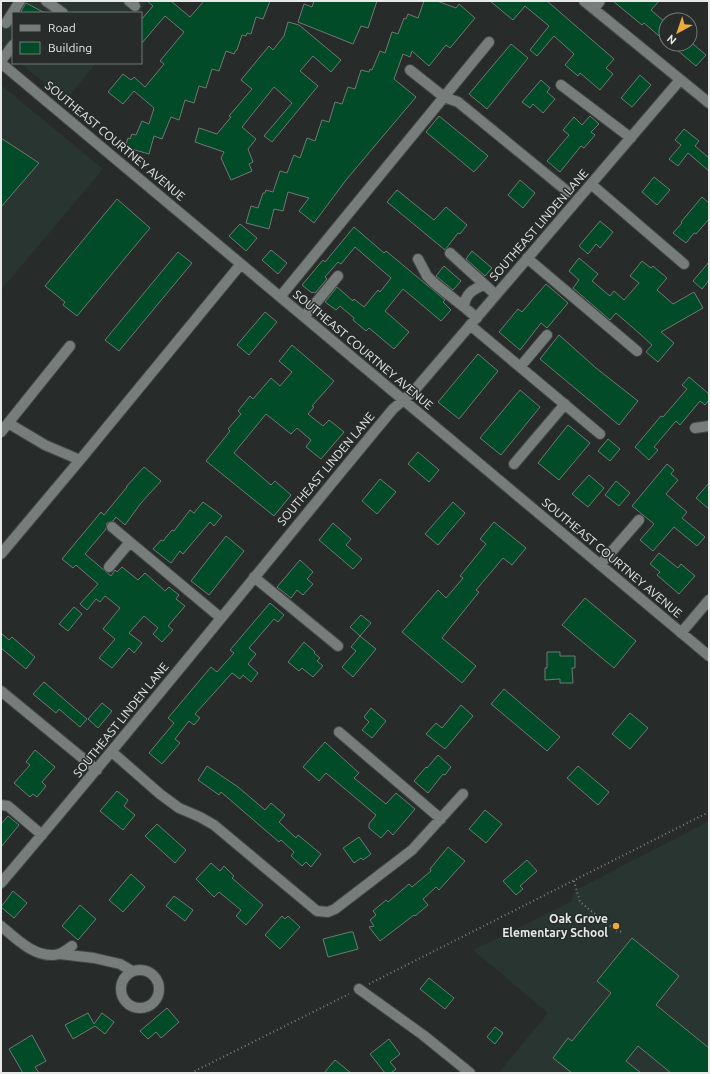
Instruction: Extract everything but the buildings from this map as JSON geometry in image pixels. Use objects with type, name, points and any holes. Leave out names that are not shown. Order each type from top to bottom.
[{"type":"street","points":[[14,12],[20,1]]},
{"type":"street","points":[[46,1],[62,12]]},
{"type":"street","points":[[584,1],[597,5],[680,80],[709,103]]},
{"type":"street","points":[[280,297],[489,42]]},
{"type":"street","points":[[1,62],[12,46]]},
{"type":"street","name":"SOUTHEAST COURTNEY AVENUE","points":[[1,62],[709,656]]},
{"type":"street","points":[[410,70],[444,97],[458,102],[568,192]]},
{"type":"street","name":"SOUTHEAST LINDEN LANE","points":[[1,883],[112,752],[393,409],[416,389],[680,80]]},
{"type":"street","points":[[561,85],[631,138]]},
{"type":"street","points":[[591,184],[684,264]]},
{"type":"street","points":[[450,253],[496,295]]},
{"type":"street","points":[[418,258],[427,276],[434,284],[464,307],[474,321],[520,367],[600,434]]},
{"type":"street","points":[[527,258],[637,352]]},
{"type":"street","points":[[1,554],[241,264]]},
{"type":"street","points":[[304,317],[338,276]]},
{"type":"street","points":[[464,307],[464,302],[469,293],[484,285]]},
{"type":"street","points":[[520,367],[547,335]]},
{"type":"street","points":[[1,432],[70,346]]},
{"type":"street","points":[[514,464],[565,404]]},
{"type":"street","points":[[8,423],[45,445],[80,460]]},
{"type":"street","points":[[695,428],[709,426]]},
{"type":"street","points":[[600,565],[639,520]]},
{"type":"street","points":[[112,527],[221,618]]},
{"type":"street","points":[[109,567],[130,542]]},
{"type":"street","points":[[254,577],[338,646]]},
{"type":"street","points":[[681,633],[709,600]]},
{"type":"street","points":[[1,691],[97,770]]},
{"type":"street","points":[[339,732],[441,818]]},
{"type":"street","points":[[112,752],[160,794],[179,808],[200,816],[214,825],[317,911],[328,912],[341,905],[412,850],[463,794]]},
{"type":"street","points":[[1,805],[8,806],[42,835]]},
{"type":"street","points":[[1,926],[24,944],[35,951],[46,955],[60,954],[94,958],[120,964],[132,972]]},
{"type":"street","points":[[60,954],[72,946]]},
{"type":"street","points":[[359,989],[423,1035],[464,1071]]},
{"type":"path","points":[[191,1073],[709,812]]},
{"type":"path","points":[[574,881],[580,902],[615,930],[622,932]]},
{"type":"shaded area","points":[[13,1],[148,1],[139,12],[12,12],[12,56],[1,47],[1,20]]},
{"type":"shaded area","points":[[21,64],[95,64],[65,101]]},
{"type":"shaded area","points":[[1,85],[103,169],[1,290]]},
{"type":"shaded area","name":"Oak Grove Elementary School","points":[[709,821],[709,1073],[502,1073],[500,1071],[548,1013],[473,950],[572,901],[574,891]]},
{"type":"place","name":"Oak Grove Elementary School","points":[[616,926]]}]
